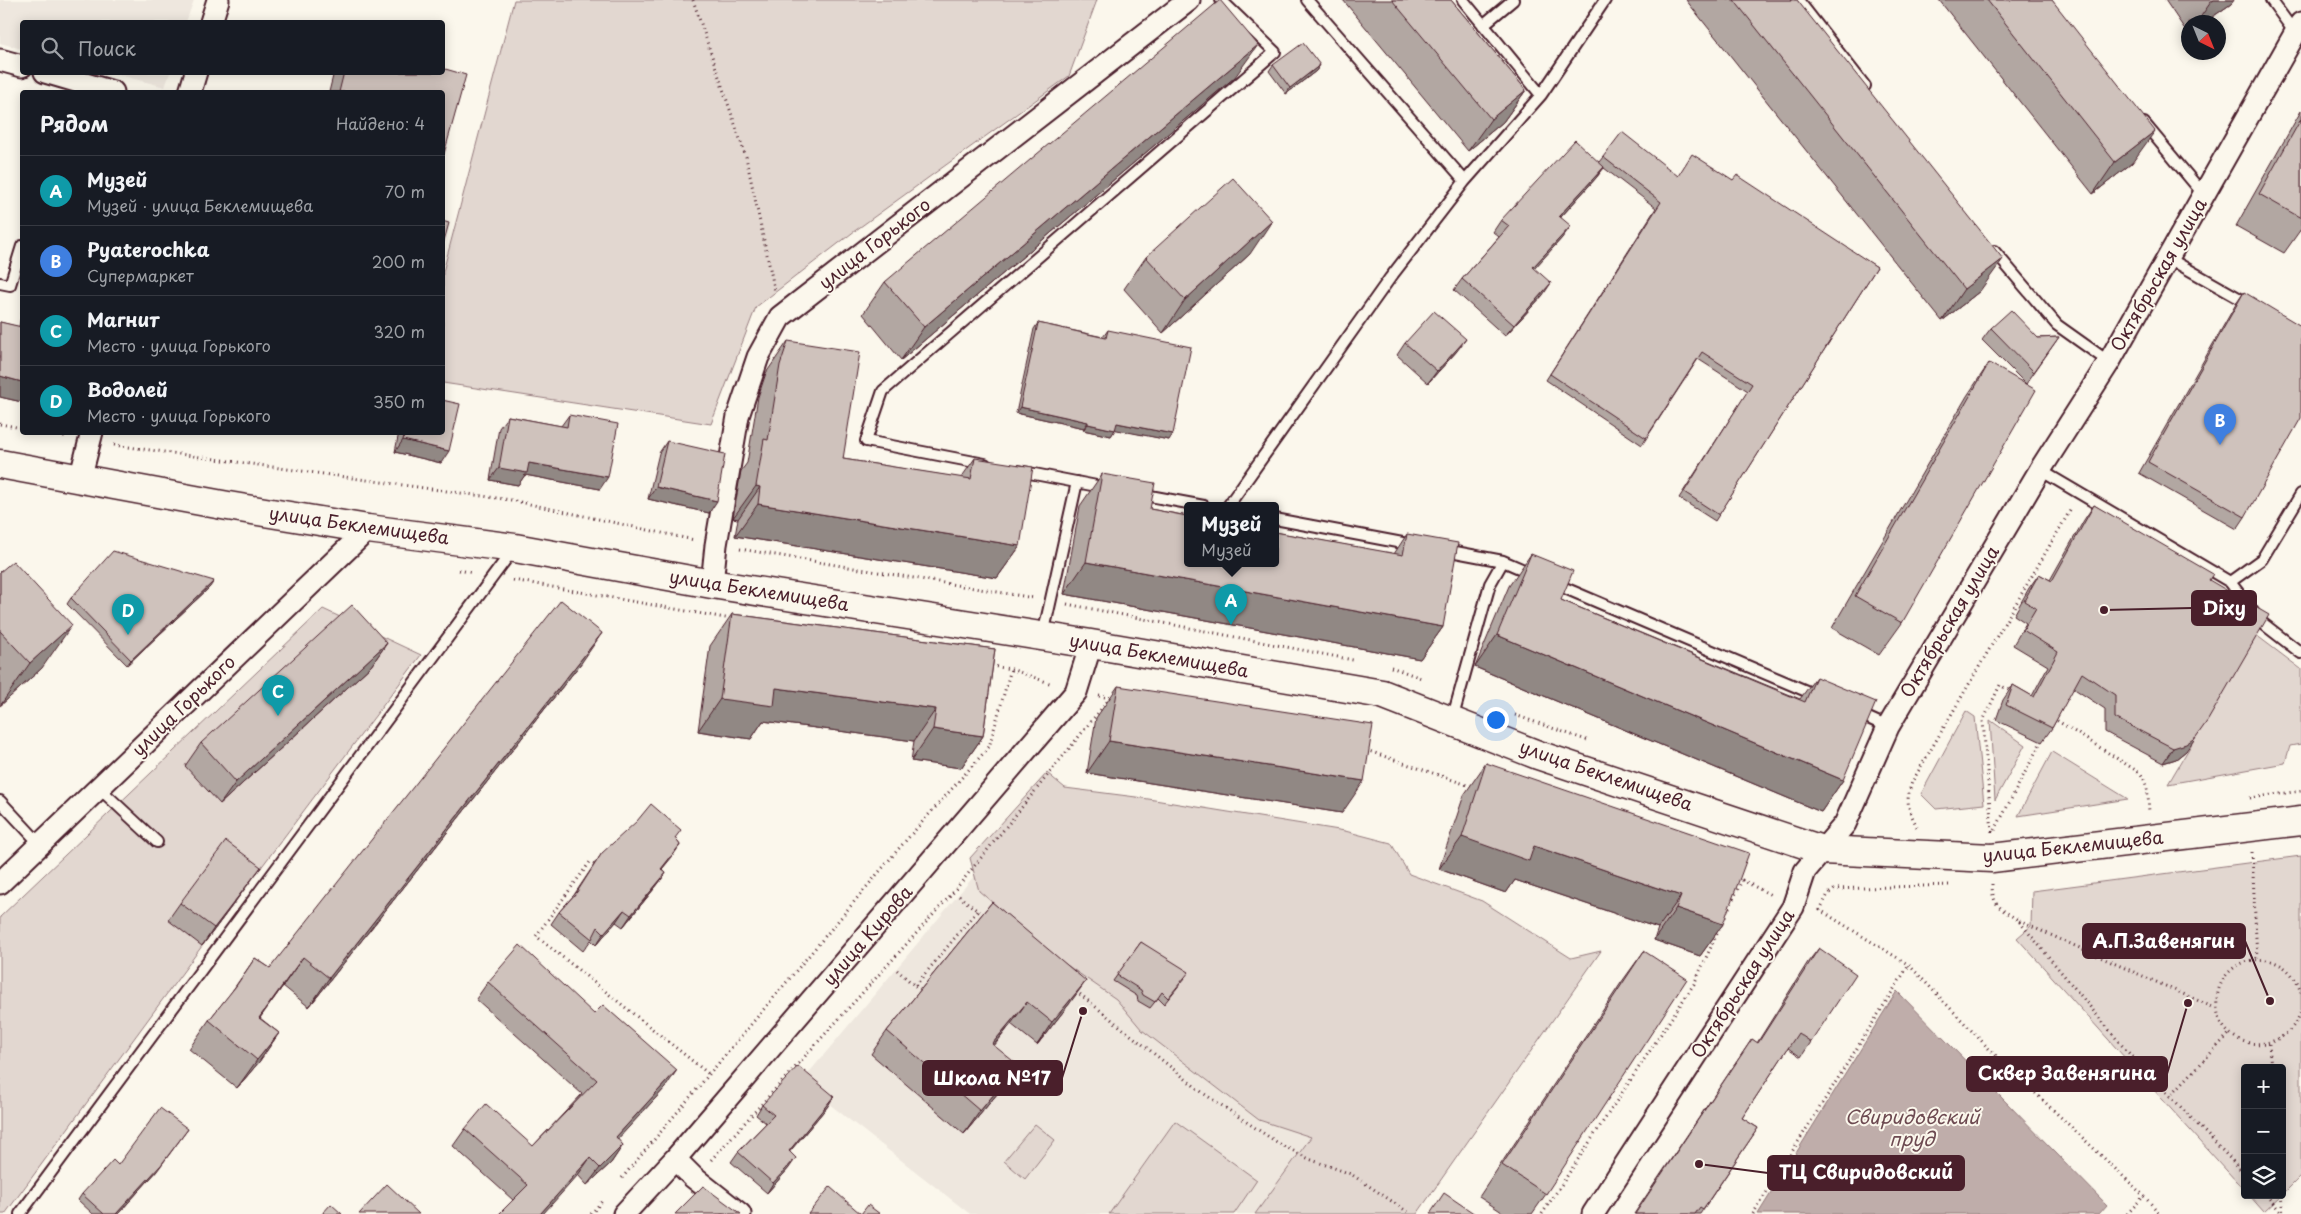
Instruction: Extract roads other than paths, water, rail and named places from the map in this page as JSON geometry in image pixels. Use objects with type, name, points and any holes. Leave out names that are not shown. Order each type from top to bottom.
[{"type":"main road","name":"улица Беклемищева","points":[[0,464],[228,506],[368,529],[514,548],[712,584],[1043,636],[1382,694],[1538,755],[1822,850],[1992,858],[2301,821]]},
{"type":"street","points":[[212,20],[218,0]]},
{"type":"street","name":"улица Горького","points":[[712,584],[716,545],[738,416],[758,356],[780,317],[1189,0]]},
{"type":"street","name":"Октябрьская улица","points":[[1593,1214],[1793,907],[1805,871],[1845,824],[1888,727],[2040,470],[2109,362],[2298,28]]},
{"type":"street","points":[[0,60],[20,65]]},
{"type":"street","points":[[55,75],[106,90]]},
{"type":"street","points":[[191,90],[195,75]]},
{"type":"street","points":[[80,479],[91,435]]},
{"type":"street","name":"улица Горького","points":[[0,883],[368,529]]},
{"type":"street","name":"улица Кирова","points":[[624,1214],[675,1159],[1076,692],[1091,644]]},
{"type":"street","points":[[675,1159],[693,1177],[740,1214]]},
{"type":"lane","points":[[1184,502],[866,441],[883,391],[1275,52],[1222,0]]},
{"type":"lane","points":[[1307,0],[1465,180]]},
{"type":"lane","points":[[1463,0],[1541,95]]},
{"type":"lane","points":[[1483,25],[1513,0]]},
{"type":"lane","points":[[1231,502],[1390,278],[1465,180],[1541,95],[1605,0]]},
{"type":"lane","points":[[1798,0],[1871,94]]},
{"type":"lane","points":[[2271,0],[2298,28]]},
{"type":"lane","points":[[2135,113],[2204,196]]},
{"type":"lane","points":[[1988,242],[2057,325],[2109,362]]},
{"type":"lane","points":[[0,283],[10,284],[20,252]]},
{"type":"lane","points":[[2168,258],[2261,311]]},
{"type":"lane","points":[[2040,470],[2230,582],[2261,622],[2301,653]]},
{"type":"lane","points":[[1043,636],[1077,482]]},
{"type":"lane","points":[[2230,582],[2262,559],[2301,494]]},
{"type":"lane","points":[[1279,520],[1503,561],[1832,702]]},
{"type":"lane","points":[[20,1214],[514,548]]},
{"type":"lane","points":[[1452,721],[1490,584],[1503,561]]},
{"type":"lane","points":[[1848,709],[1888,727]]},
{"type":"lane","points":[[99,788],[157,842]]},
{"type":"lane","points":[[0,801],[40,844]]},
{"type":"water","name":"Свиридовский пруд","points":[[1897,991],[2107,1205],[2099,1214],[1758,1214]]},
{"type":"place","name":"Pyaterochka","points":[[2220,445]]},
{"type":"place","name":"Dixy","points":[[2104,610]]},
{"type":"place","name":"Музей","points":[[1231,625]]},
{"type":"place","name":"Водолей","points":[[128,635]]},
{"type":"place","name":"Магнит","points":[[278,716]]},
{"type":"place","name":"А.П.Завенягин","points":[[2270,1001]]},
{"type":"place","name":"Сквер Завенягина","points":[[2188,1003]]},
{"type":"place","name":"Школа №17","points":[[1083,1011]]},
{"type":"place","name":"ТЦ Свиридовский","points":[[1699,1164]]}]
